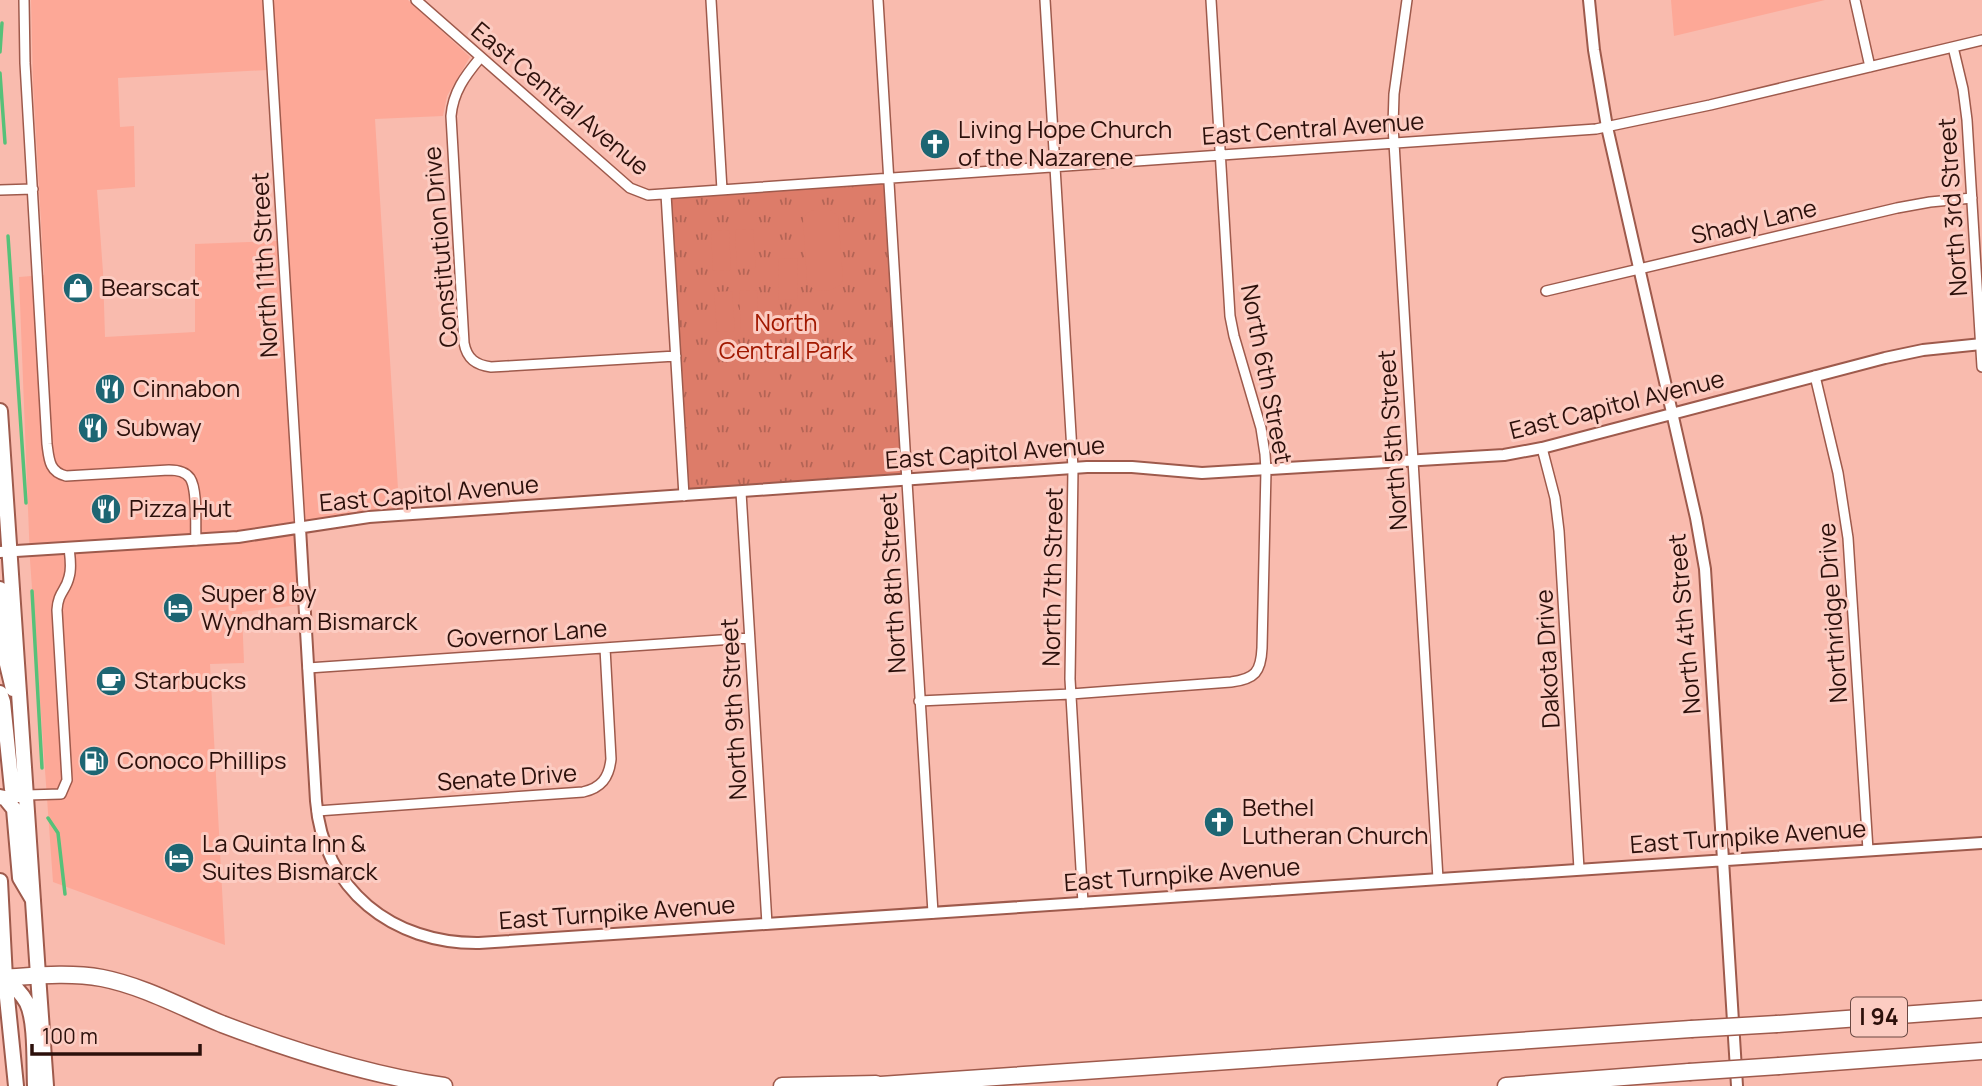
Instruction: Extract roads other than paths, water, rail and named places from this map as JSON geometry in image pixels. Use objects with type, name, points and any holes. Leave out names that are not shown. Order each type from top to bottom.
[{"type":"highway","points":[[2,978],[38,975],[89,976],[116,981],[231,1027],[316,1056],[376,1073],[444,1086]]},
{"type":"highway","name":"I 94","points":[[866,1086],[1982,1009]]},
{"type":"highway","name":"I 94","points":[[1506,1086],[1982,1051]]},
{"type":"highway","points":[[782,1086],[896,1084]]},
{"type":"main road","points":[[0,411],[5,552],[22,720],[46,1086]]},
{"type":"main road","points":[[0,589],[5,656],[22,720]]},
{"type":"main road","points":[[0,694],[12,789],[19,795],[27,795]]},
{"type":"main road","points":[[0,797],[10,802],[14,809],[20,878],[34,901]]},
{"type":"main road","points":[[0,881],[2,978],[16,1086]]},
{"type":"main road","points":[[2,978],[16,988],[28,1005],[35,1086]]},
{"type":"main road","points":[[10,1027],[27,1086]]},
{"type":"street","points":[[24,0],[24,46],[47,444],[52,468],[60,475],[71,477],[169,470],[181,472],[192,484],[196,540]]},
{"type":"street","name":"North 11th Street","points":[[268,0],[300,528]]},
{"type":"street","name":"East Central Avenue","points":[[416,0],[630,188],[641,194],[1394,144],[1607,127],[1982,40]]},
{"type":"street","points":[[711,0],[722,190]]},
{"type":"street","name":"North 8th Street","points":[[878,0],[933,913]]},
{"type":"street","name":"North 7th Street","points":[[1045,0],[1073,468],[1071,694],[1083,903]]},
{"type":"street","name":"North 6th Street","points":[[1071,694],[1239,681],[1258,671],[1260,665],[1266,470],[1261,428],[1230,316],[1211,0]]},
{"type":"street","name":"North 5th Street","points":[[1407,0],[1394,94],[1394,144],[1438,879]]},
{"type":"street","name":"North 4th Street","points":[[1589,0],[1607,127],[1673,413],[1705,569],[1737,1086]]},
{"type":"street","points":[[1854,0],[1870,67]]},
{"type":"street","name":"North 3rd Street","points":[[1953,47],[1966,104],[1982,367]]},
{"type":"street","name":"Constitution Drive","points":[[480,58],[458,88],[452,103],[451,116],[464,343],[468,355],[477,364],[491,368],[676,356]]},
{"type":"street","points":[[0,190],[33,189]]},
{"type":"street","points":[[666,194],[684,496]]},
{"type":"street","name":"Shady Lane","points":[[1546,291],[1897,208],[1972,198]]},
{"type":"street","name":"East Capitol Avenue","points":[[5,552],[253,536],[369,517],[1073,468],[1118,467],[1202,473],[1504,455],[1542,448],[1905,353],[1981,344]]},
{"type":"street","name":"Northridge Drive","points":[[1815,376],[1835,460],[1848,538],[1868,850]]},
{"type":"street","name":"Dakota Drive","points":[[1542,448],[1553,490],[1559,531],[1579,869]]},
{"type":"street","name":"North 9th Street","points":[[741,492],[767,924]]},
{"type":"street","name":"East Turnpike Avenue","points":[[300,528],[317,811],[320,829],[331,859],[356,895],[391,922],[415,934],[454,943],[1982,843]]},
{"type":"street","points":[[27,795],[61,794],[67,780],[57,610],[60,594],[70,574],[69,548]]},
{"type":"street","name":"Governor Lane","points":[[308,668],[749,638]]},
{"type":"street","name":"Senate Drive","points":[[317,811],[583,792],[597,787],[608,775],[611,760],[605,648]]},
{"type":"street","points":[[919,701],[1071,694]]},
{"type":"waterway","points":[[0,52],[2,23]]},
{"type":"waterway","points":[[0,73],[5,143]]},
{"type":"waterway","points":[[8,236],[26,503]]},
{"type":"waterway","points":[[32,591],[42,768]]},
{"type":"waterway","points":[[48,818],[58,833],[65,894]]},
{"type":"place","name":"Living Hope Church of the Nazarene","points":[[935,144]]},
{"type":"place","name":"Bearscat","points":[[78,288]]},
{"type":"place","name":"Cinnabon","points":[[110,389]]},
{"type":"place","name":"Subway","points":[[93,428]]},
{"type":"place","name":"Pizza Hut","points":[[106,509]]},
{"type":"place","name":"Super 8 by Wyndham Bismarck","points":[[178,608]]},
{"type":"place","name":"Starbucks","points":[[111,681]]},
{"type":"place","name":"Conoco Phillips","points":[[94,761]]},
{"type":"place","name":"Bethel Lutheran Church","points":[[1219,822]]},
{"type":"place","name":"La Quinta Inn & Suites Bismarck","points":[[179,858]]},
{"type":"park label","name":"North Central Park","points":[[786,337]]}]
